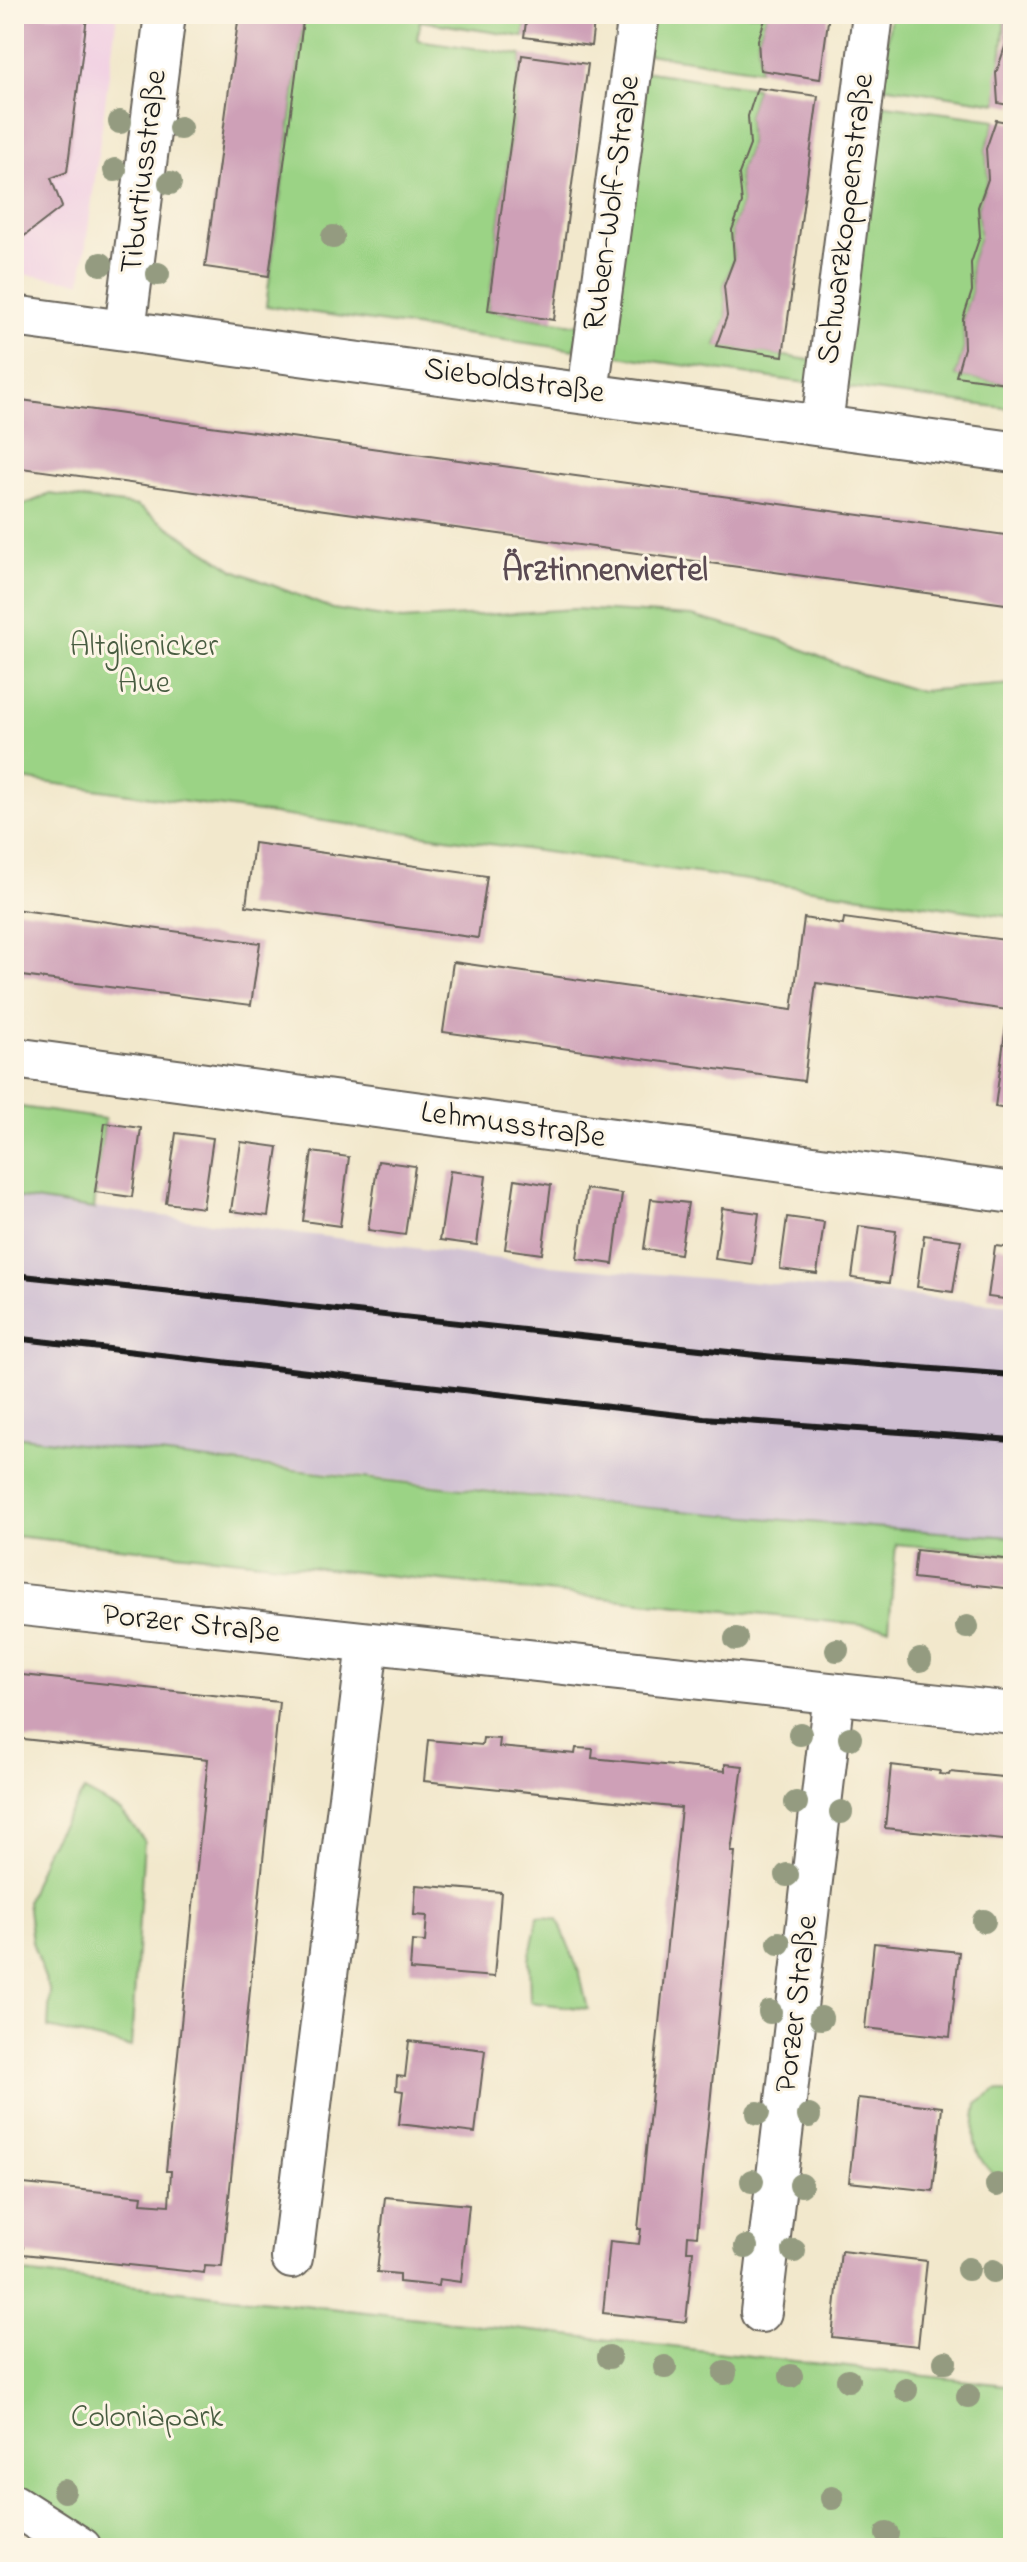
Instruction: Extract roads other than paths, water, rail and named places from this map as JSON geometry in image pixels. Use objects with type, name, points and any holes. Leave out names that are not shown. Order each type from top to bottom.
[{"type":"street","name":"Tiburtiusstraße","points":[[125,330],[165,14]]},
{"type":"street","name":"Ruben-Wolf-Straße","points":[[588,392],[639,14]]},
{"type":"street","name":"Schwarzkoppenstraße","points":[[822,425],[873,14]]},
{"type":"street","name":"Sieboldstraße","points":[[14,316],[1013,452]]},
{"type":"street","name":"Lehmusstraße","points":[[14,1058],[1013,1193]]},
{"type":"street","name":"Porzer Straße","points":[[14,1604],[1013,1713]]},
{"type":"street","points":[[292,2258],[368,1644]]},
{"type":"street","name":"Porzer Straße","points":[[761,2312],[834,1694]]},
{"type":"street","points":[[14,2505],[81,2548]]},
{"type":"railway","points":[[14,1275],[774,1357],[1013,1375]]},
{"type":"railway","points":[[14,1338],[704,1418],[1013,1440]]},
{"type":"district","name":"Ärztinnenviertel","points":[[605,572]]},
{"type":"park label","name":"Altglienicker Aue","points":[[144,666]]},
{"type":"park label","name":"Coloniapark","points":[[147,2418]]}]
